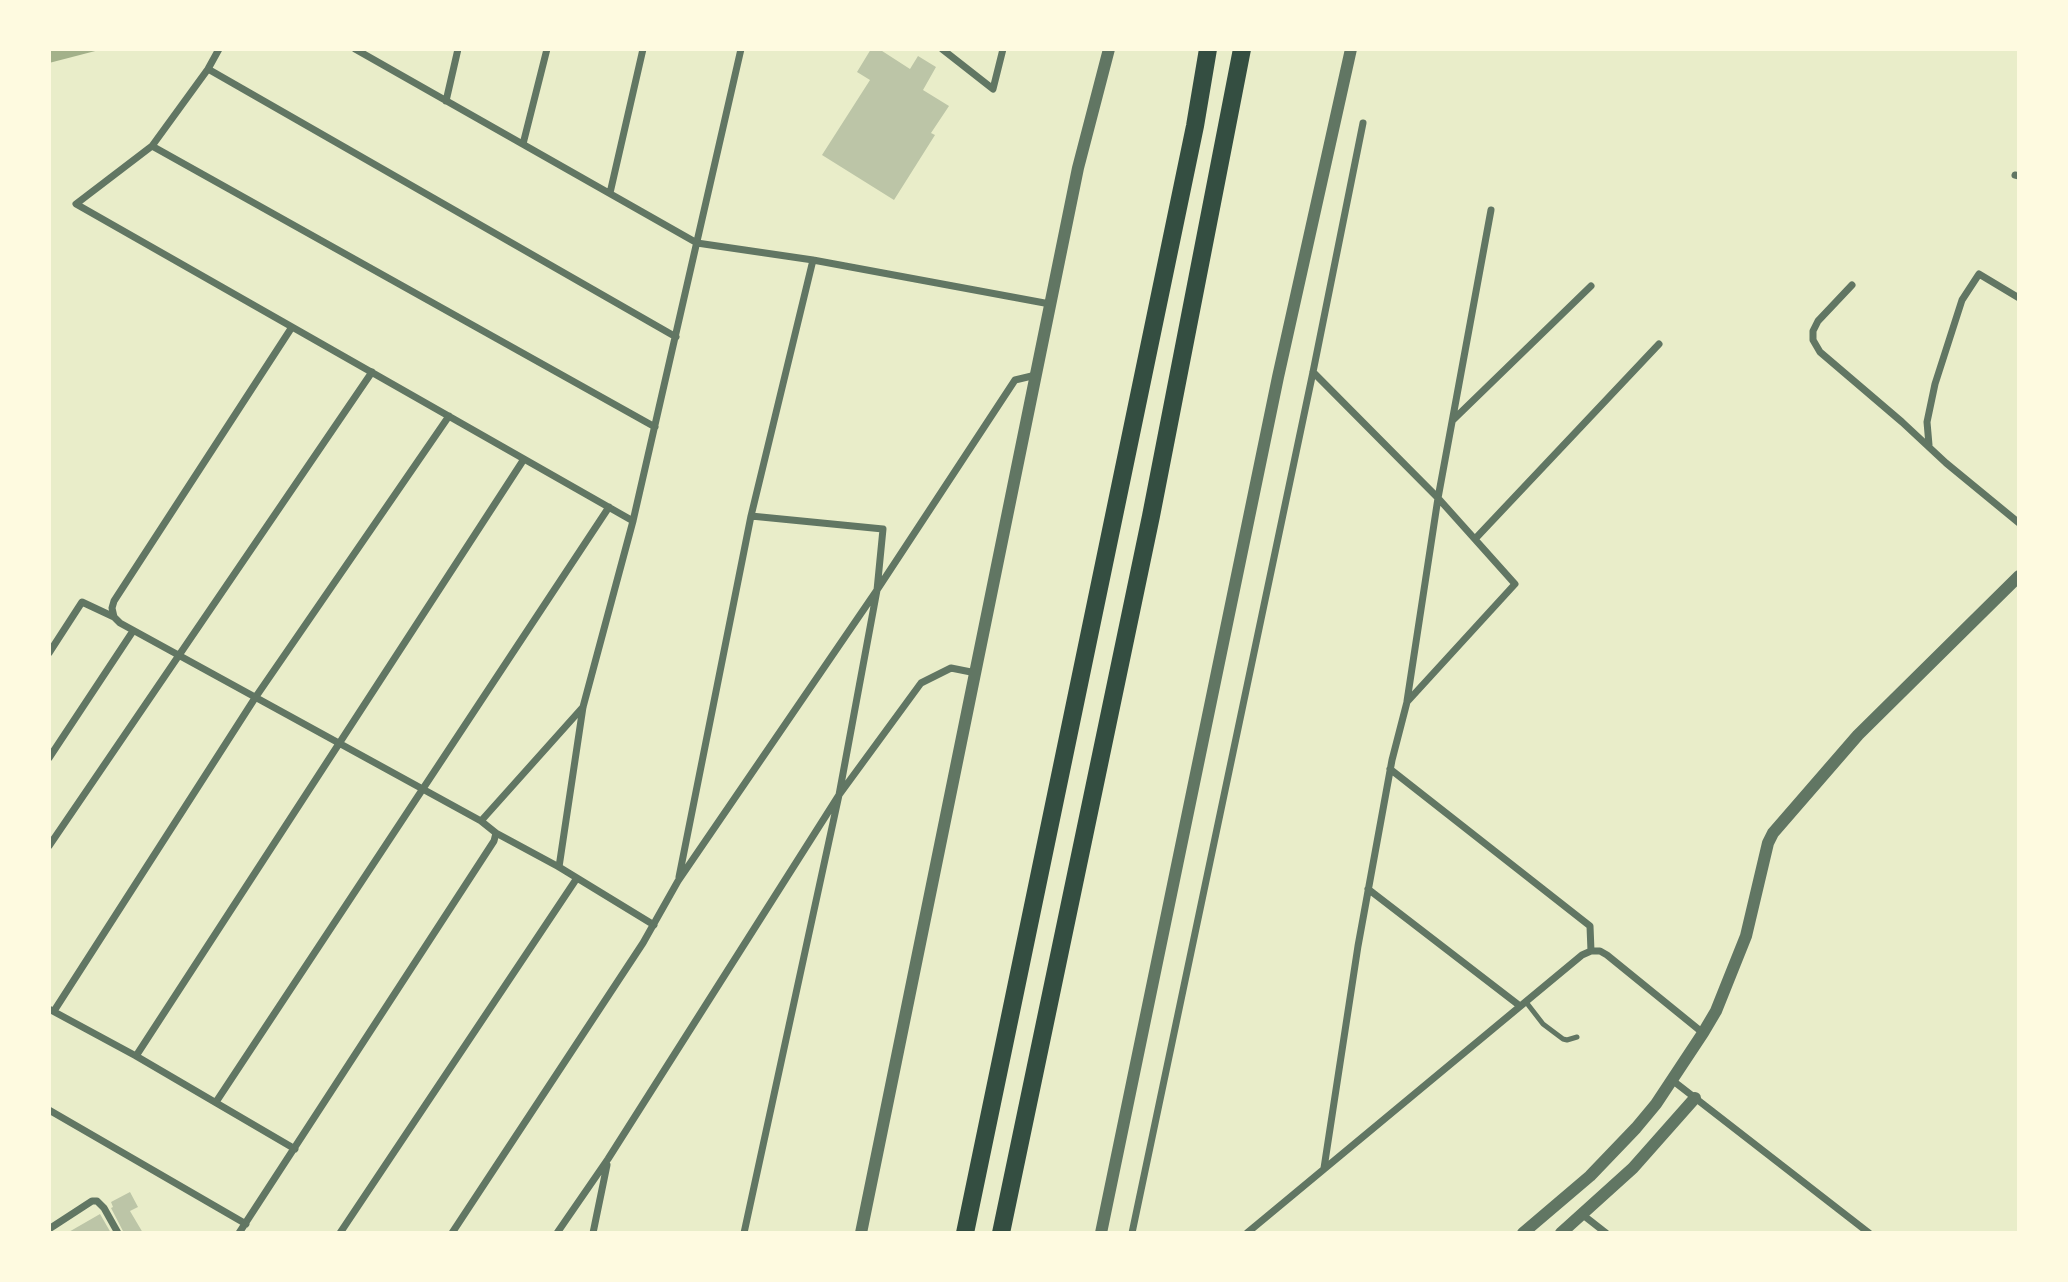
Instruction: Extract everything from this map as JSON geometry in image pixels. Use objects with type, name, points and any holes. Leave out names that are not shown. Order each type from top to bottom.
[{"type":"highway","points":[[965,1233],[1195,126],[1208,49]]},
{"type":"highway","points":[[1001,1233],[1151,516],[1242,49]]},
{"type":"street","points":[[219,49],[208,69],[152,146],[76,204],[633,520]]},
{"type":"street","points":[[355,49],[697,243],[813,260],[1050,304]]},
{"type":"street","points":[[446,100],[458,49]]},
{"type":"street","points":[[523,144],[547,49]]},
{"type":"street","points":[[610,193],[643,49]]},
{"type":"street","points":[[559,867],[583,706],[633,520],[741,49]]},
{"type":"street","points":[[942,49],[993,89],[1003,49]]},
{"type":"street","points":[[861,1233],[1077,168],[1109,49]]},
{"type":"street","points":[[1101,1233],[1278,377],[1351,49]]},
{"type":"street","points":[[208,69],[676,337]]},
{"type":"street","points":[[1132,1233],[1363,123]]},
{"type":"street","points":[[152,146],[655,427]]},
{"type":"street","points":[[1324,1168],[1368,889],[1390,769],[1407,702],[1438,498],[1491,210]]},
{"type":"street","points":[[678,881],[751,516],[813,260]]},
{"type":"street","points":[[1929,446],[1927,422],[1935,384],[1955,317],[1968,291],[1979,274],[2019,298]]},
{"type":"street","points":[[1852,285],[1818,321],[1813,331],[1820,352],[2019,523]]},
{"type":"street","points":[[1452,420],[1591,286]]},
{"type":"street","points":[[114,617],[114,601],[292,327]]},
{"type":"street","points":[[1475,539],[1658,344]]},
{"type":"street","points":[[49,846],[372,372]]},
{"type":"street","points":[[1313,372],[1438,498],[1515,584],[1407,702]]},
{"type":"street","points":[[452,1233],[654,925],[678,881],[877,590],[1015,380],[1036,375]]},
{"type":"street","points":[[295,1149],[136,1056],[51,1010],[255,698],[449,416]]},
{"type":"street","points":[[136,1056],[524,459]]},
{"type":"street","points":[[216,1102],[609,507]]},
{"type":"street","points":[[744,1233],[839,796],[877,590],[883,529],[751,516]]},
{"type":"street","points":[[1523,1233],[1615,1151],[1656,1104],[1703,1033],[1716,1011],[1746,936],[1768,843],[1773,833],[1858,735],[2019,576]]},
{"type":"street","points":[[49,653],[82,601],[481,821],[496,833],[559,867],[654,925]]},
{"type":"street","points":[[49,758],[133,631]]},
{"type":"street","points":[[557,1233],[608,1160],[839,796],[921,683],[951,668],[976,673]]},
{"type":"street","points":[[481,821],[583,706]]},
{"type":"street","points":[[1390,769],[1590,926],[1591,951]]},
{"type":"street","points":[[239,1233],[494,841],[496,833]]},
{"type":"street","points":[[340,1233],[577,878]]},
{"type":"street","points":[[1368,889],[1523,1004]]},
{"type":"street","points":[[1247,1233],[1582,955],[1591,951],[1607,955],[1703,1033]]},
{"type":"street","points":[[1672,1080],[1869,1233]]},
{"type":"street","points":[[1561,1233],[1633,1168],[1695,1098]]},
{"type":"street","points":[[49,1110],[246,1224]]},
{"type":"street","points":[[593,1233],[608,1160]]},
{"type":"street","points":[[49,1229],[92,1201],[97,1201],[118,1233]]},
{"type":"street","points":[[1583,1215],[1605,1233]]},
{"type":"lane","points":[[1523,1004],[1563,1039],[1577,1037]]},
{"type":"shaded area","points":[[49,49],[103,49],[49,63]]},
{"type":"building","points":[[871,49],[879,49],[910,69],[918,56],[936,67],[923,90],[949,106],[931,133],[935,135],[894,200],[822,155],[870,80],[857,72]]},
{"type":"building","points":[[130,1192],[138,1207],[130,1211],[143,1233],[124,1233],[111,1208],[111,1202]]},
{"type":"building","points":[[100,1214],[111,1233],[67,1233]]}]
